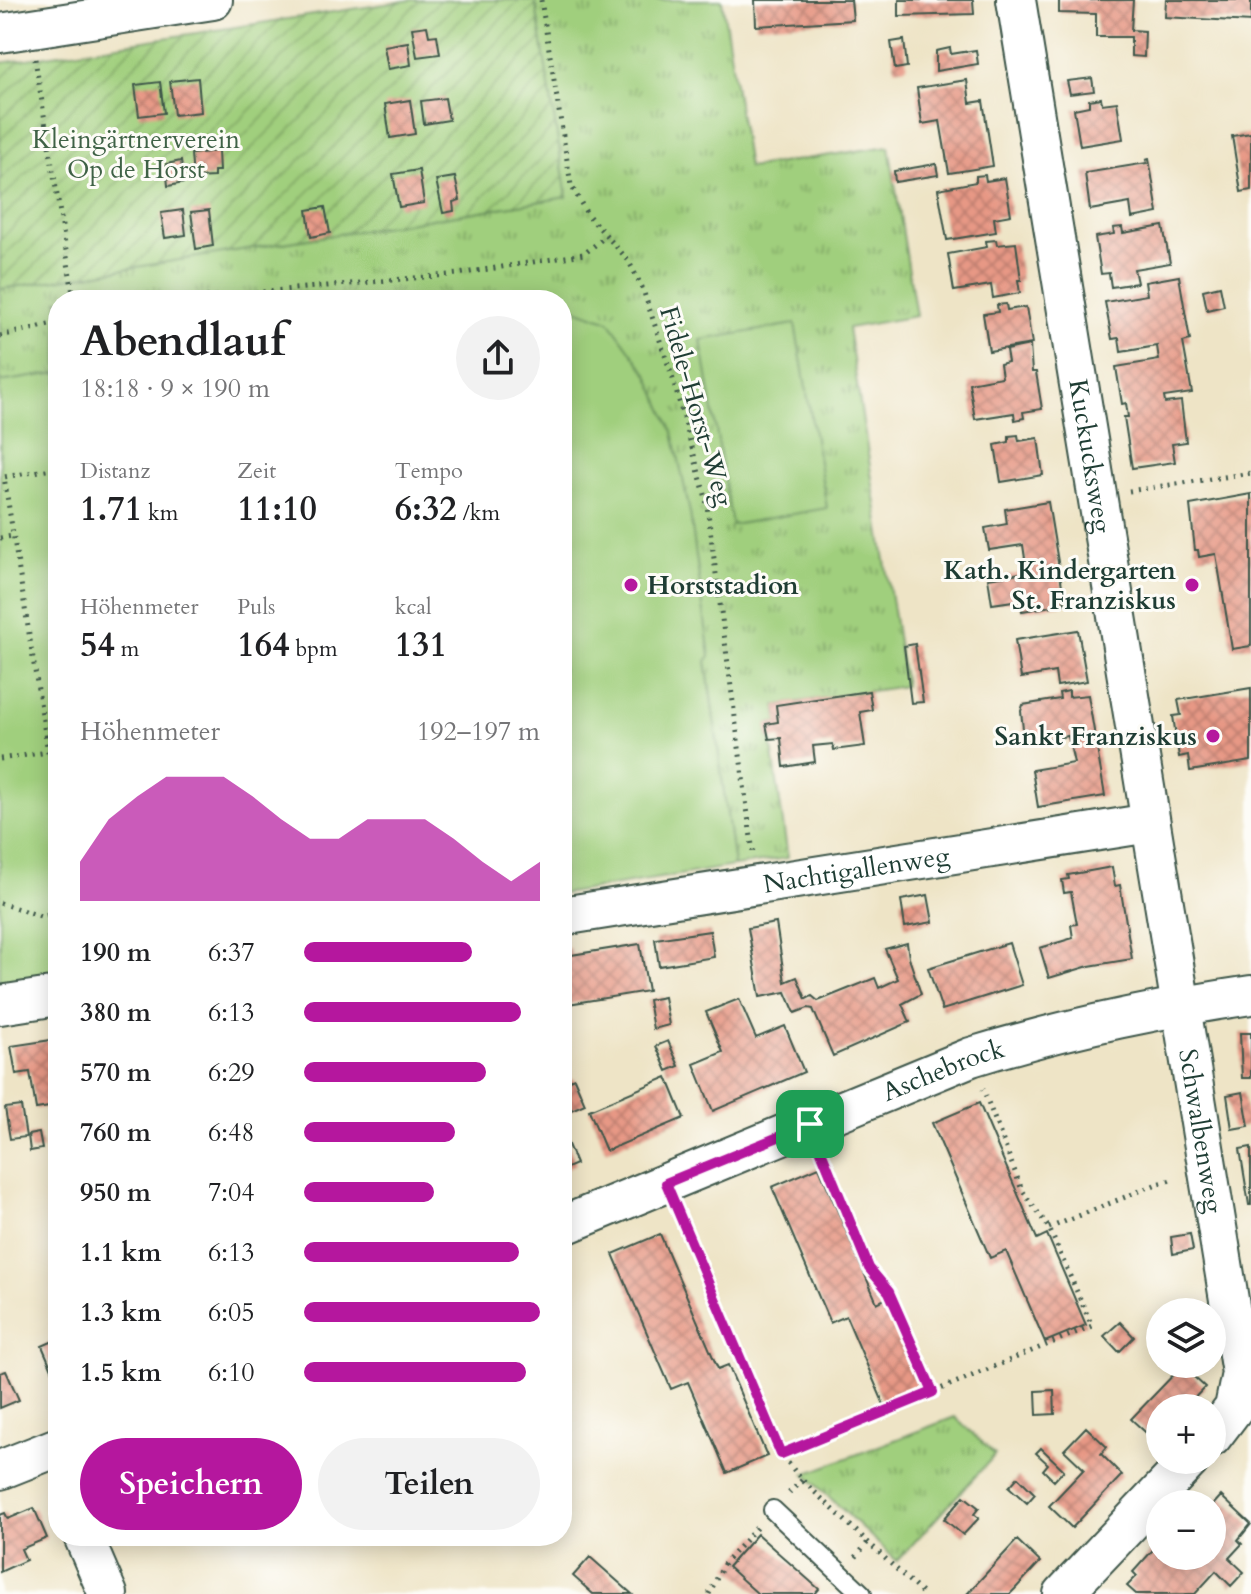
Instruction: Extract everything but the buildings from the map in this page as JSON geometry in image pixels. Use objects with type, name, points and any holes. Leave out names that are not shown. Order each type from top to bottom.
[{"type":"street","points":[[15,30],[213,0]]},
{"type":"street","name":"Kuckucksweg","points":[[1016,0],[1180,1006]]},
{"type":"street","name":"Nachtigallenweg","points":[[572,914],[1150,823]]},
{"type":"street","name":"Aschebrock","points":[[572,1222],[971,1057],[1028,1039],[1180,1006],[1251,995]]},
{"type":"street","points":[[0,1005],[48,998]]},
{"type":"street","name":"Schwalbenweg","points":[[1180,1006],[1241,1373],[1234,1408],[1226,1419]]},
{"type":"street","points":[[0,1470],[48,1460]]},
{"type":"street","points":[[1063,1594],[1177,1474]]},
{"type":"street","points":[[87,1546],[108,1594]]},
{"type":"lane","points":[[773,1510],[862,1594]]},
{"type":"path","name":"Fidele-Horst-Weg","points":[[541,0],[571,185],[587,214],[628,260],[642,287],[672,376],[706,498],[757,885]]},
{"type":"path","points":[[15,30],[72,290]]},
{"type":"path","points":[[284,290],[458,274],[584,254],[606,236]]},
{"type":"path","points":[[0,336],[48,325]]},
{"type":"path","points":[[0,759],[48,752],[4,477],[48,470]]},
{"type":"path","points":[[1097,496],[1251,473]]},
{"type":"path","points":[[0,538],[13,536]]},
{"type":"path","points":[[0,903],[40,916],[48,915]]},
{"type":"path","points":[[781,1454],[1092,1326],[1049,1228],[1022,1190],[971,1057]]},
{"type":"path","points":[[810,1124],[869,1268],[889,1292],[933,1392]]},
{"type":"path","points":[[1049,1228],[1157,1184],[1207,1172]]},
{"type":"path","points":[[666,1183],[781,1454],[802,1480],[923,1594]]},
{"type":"path","points":[[709,1594],[724,1564],[802,1480]]},
{"type":"green space","name":"Kleingärtnerverein Op de Horst","points":[[411,0],[535,0],[567,197],[0,289],[0,63]]},
{"type":"green space","points":[[535,0],[722,0],[748,168],[889,146],[916,316],[848,328],[905,686],[776,705],[778,722],[767,724],[788,858],[734,866],[706,660],[609,321],[572,308],[572,290],[48,290],[48,375],[0,382],[0,289],[566,197]]},
{"type":"green space","name":"Horststadion","points":[[572,308],[609,321],[648,375],[673,432],[690,513],[710,656],[706,661],[734,866],[572,892]]},
{"type":"green space","points":[[795,324],[827,508],[732,525],[701,340]]},
{"type":"green space","points":[[48,375],[48,978],[0,985],[0,382]]},
{"type":"green space","points":[[955,1417],[995,1455],[897,1561],[805,1474]]},
{"type":"place","name":"Horststadion","points":[[631,585]]},
{"type":"place","name":"Kath. Kindergarten St. Franziskus","points":[[1192,585]]},
{"type":"place","name":"Sankt Franziskus","points":[[1213,736]]},
{"type":"route","points":[[810,1124],[869,1268],[889,1292],[933,1392],[781,1454],[666,1183],[810,1124]]}]
